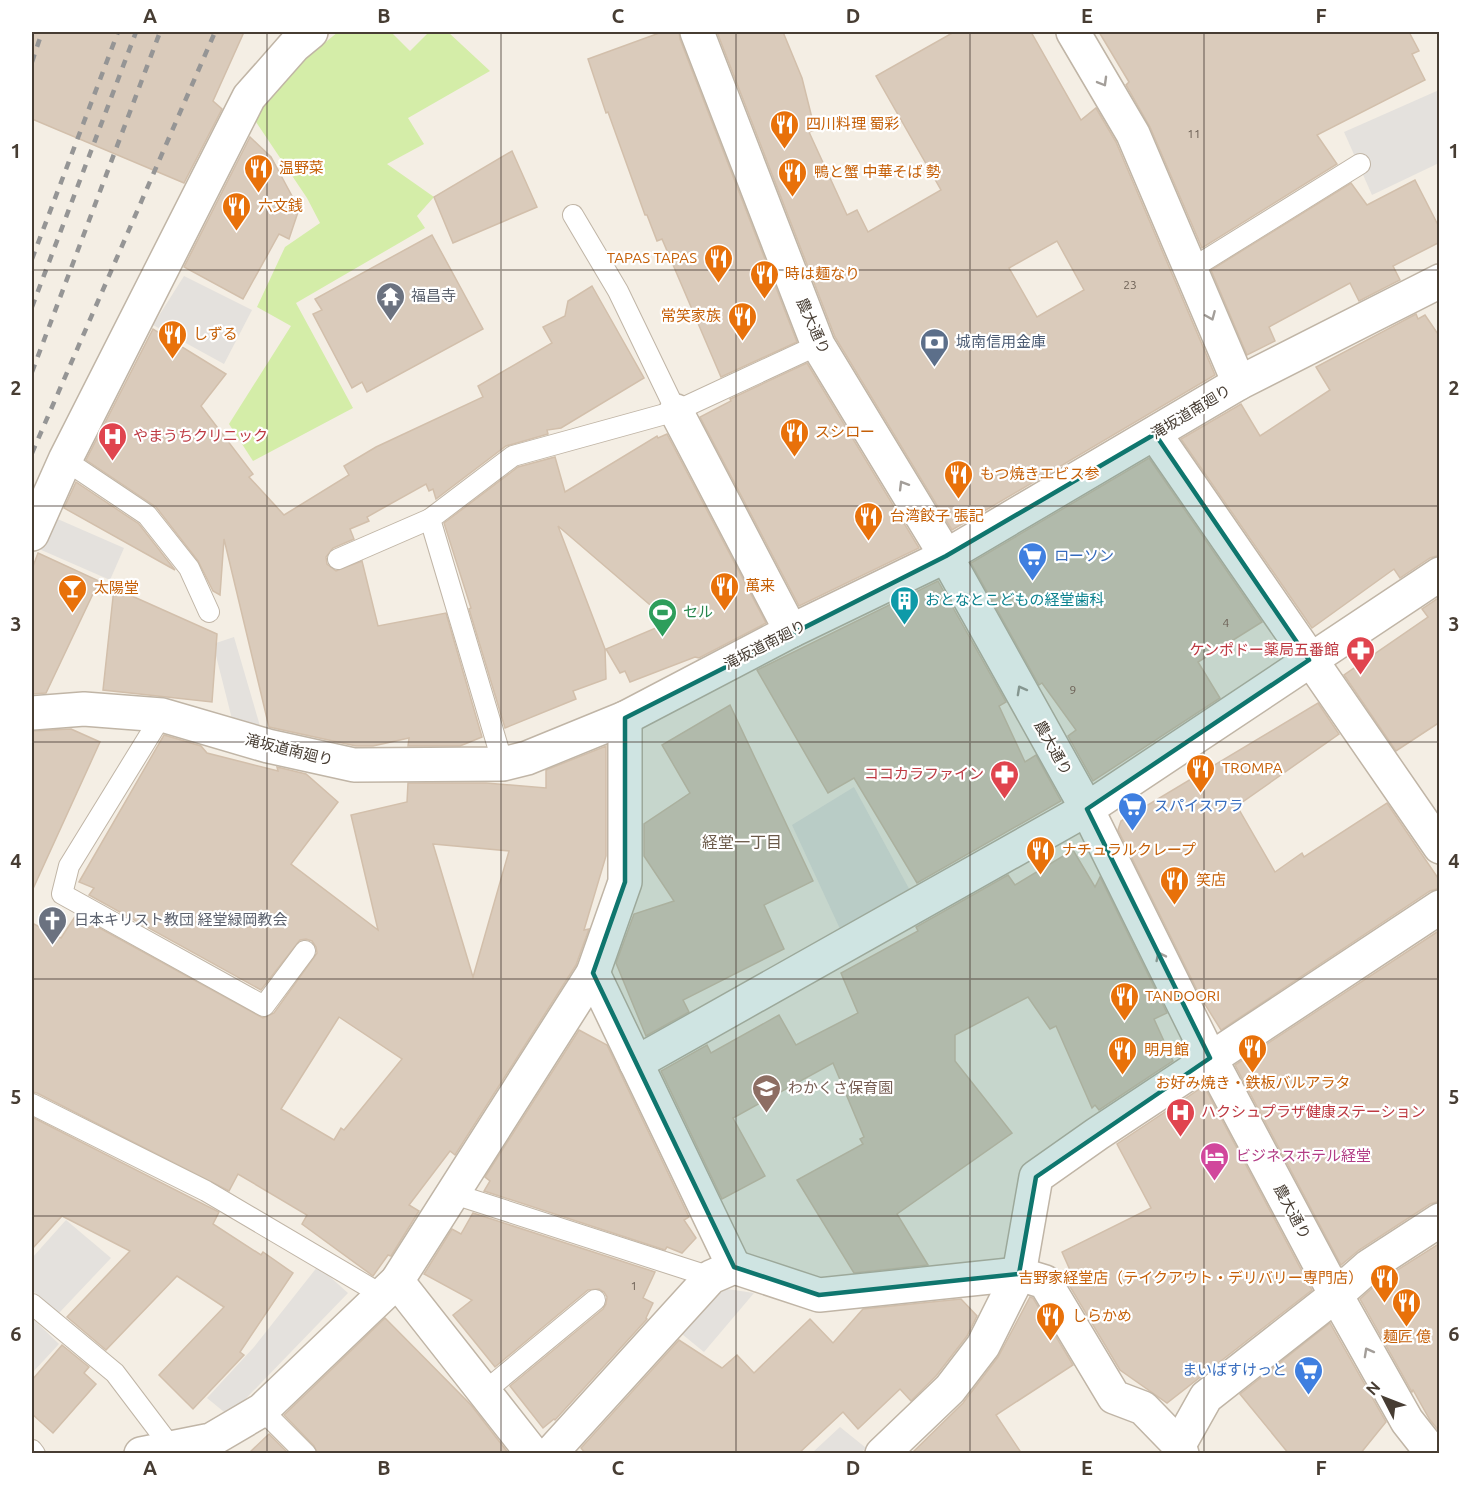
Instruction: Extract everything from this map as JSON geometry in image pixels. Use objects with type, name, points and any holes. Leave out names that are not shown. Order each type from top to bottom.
[{"type":"street","points":[[32,534],[65,460],[249,97],[294,46],[311,32]]},
{"type":"street","name":"農大通り","points":[[697,32],[818,345],[946,556],[1088,809],[1210,1058],[1336,1295],[1407,1421],[1434,1454]]},
{"type":"street","points":[[1073,32],[1133,134],[1239,383]]},
{"type":"street","name":"滝坂道南廻り","points":[[32,713],[84,709],[162,715],[268,746],[354,765],[503,764],[527,758],[625,718],[790,631],[946,556],[1239,383],[1437,286]]},
{"type":"street","points":[[676,411],[790,631]]},
{"type":"street","points":[[1155,434],[1440,847]]},
{"type":"street","points":[[636,1063],[1088,809],[1440,574]]},
{"type":"street","points":[[156,1450],[212,1440],[262,1410],[390,1288],[454,1194],[593,973],[625,882],[625,718]]},
{"type":"street","points":[[882,1454],[950,1389],[983,1346],[1019,1274],[1036,1177],[1096,1134],[1440,907]]},
{"type":"street","points":[[593,973],[636,1063],[722,1272]]},
{"type":"street","points":[[722,1272],[819,1295],[1019,1274],[1045,1282],[1114,1397],[1143,1408],[1181,1449],[1206,1397],[1336,1295],[1369,1266],[1440,1220]]},
{"type":"street","points":[[390,1288],[484,1392],[548,1453],[722,1272]]},
{"type":"lane","points":[[1191,269],[1360,164]]},
{"type":"lane","points":[[573,215],[618,291],[676,411]]},
{"type":"lane","points":[[338,559],[430,519],[513,456],[676,411],[818,345]]},
{"type":"lane","points":[[65,460],[147,515],[189,568],[208,612]]},
{"type":"lane","points":[[430,519],[503,764]]},
{"type":"lane","points":[[162,715],[69,866],[62,894],[264,1006],[305,951]]},
{"type":"lane","points":[[32,1104],[206,1191],[390,1288]]},
{"type":"lane","points":[[454,1194],[722,1272]]},
{"type":"lane","points":[[484,1392],[595,1300]]},
{"type":"lane","points":[[32,1304],[115,1374],[156,1450]]},
{"type":"lane","points":[[262,1410],[306,1454]]},
{"type":"lane","points":[[32,1450],[35,1454]]},
{"type":"highlighted area","points":[[1155,434],[1309,660],[1087,809],[1210,1058],[1036,1177],[1019,1274],[819,1295],[734,1267],[593,973],[625,882],[625,718],[946,556]]},
{"type":"green space","points":[[338,32],[391,32],[410,51],[429,32],[448,32],[490,71],[408,118],[424,144],[387,164],[434,197],[417,216],[425,228],[296,303],[353,408],[253,461],[229,424],[291,326],[257,307],[285,247],[320,223],[307,198],[254,119],[281,82]]},
{"type":"shaded area","points":[[1439,90],[1439,163],[1372,195],[1344,132]]},
{"type":"shaded area","points":[[184,276],[252,310],[224,364],[153,325]]},
{"type":"shaded area","points":[[53,517],[124,548],[110,580],[39,549]]},
{"type":"shaded area","points":[[234,637],[260,726],[233,723],[213,644]]},
{"type":"shaded area","points":[[854,787],[913,896],[841,931],[792,825]]},
{"type":"shaded area","points":[[66,1220],[111,1258],[58,1314],[32,1290],[32,1258]]},
{"type":"shaded area","points":[[318,1266],[348,1293],[229,1416],[207,1398],[254,1347]]},
{"type":"shaded area","points":[[714,1287],[754,1293],[704,1352],[677,1330]]},
{"type":"shaded area","points":[[32,1318],[59,1344],[32,1373]]},
{"type":"shaded area","points":[[840,1427],[866,1448],[860,1453],[812,1453]]},
{"type":"building","points":[[32,32],[244,32],[213,101],[222,109],[184,183],[32,119]]},
{"type":"building","points":[[662,32],[679,32],[797,342],[721,377],[662,239],[657,241],[647,215],[645,215],[588,59]]},
{"type":"building","points":[[717,32],[783,32],[802,78],[815,130],[809,132],[847,215],[857,210],[868,232],[941,190],[876,76],[954,32],[1031,32],[1081,120],[1096,108],[1116,142],[1215,375],[952,530],[835,337]],"holes":[[[1057,241],[1084,290],[1037,317],[1009,268]]]},
{"type":"building","points":[[1099,32],[1409,32],[1419,51],[1412,54],[1425,80],[1317,135],[1337,164],[1202,248],[1150,127],[1126,85],[1129,82]]},
{"type":"building","points":[[250,137],[271,157],[299,209],[289,239],[279,234],[243,299],[184,267]]},
{"type":"building","points":[[512,151],[537,207],[453,243],[434,197]]},
{"type":"building","points":[[1415,180],[1440,229],[1440,242],[1393,266],[1400,280],[1359,301],[1350,283],[1269,327],[1275,341],[1247,355],[1211,270],[1351,183],[1367,205]]},
{"type":"building","points":[[432,235],[483,329],[367,392],[362,382],[352,388],[313,314],[322,310],[315,299]]},
{"type":"building","points":[[592,286],[644,378],[561,428],[547,430],[548,434],[506,446],[436,499],[433,489],[429,491],[426,484],[367,517],[369,521],[350,529],[354,539],[333,548],[326,557],[327,564],[336,571],[362,561],[378,626],[446,613],[482,737],[460,746],[408,746],[409,738],[373,746],[356,746],[269,727],[224,539],[220,595],[213,591],[198,561],[156,507],[86,460],[153,329],[226,374],[201,406],[253,474],[249,477],[284,515],[349,475],[344,466],[376,447],[483,397],[478,386],[552,343],[543,327],[565,316],[568,301]]},
{"type":"building","points":[[1416,314],[1418,319],[1425,315],[1440,337],[1440,555],[1430,558],[1400,578],[1394,569],[1312,628],[1181,439],[1241,404],[1260,436],[1330,390],[1316,367]]},
{"type":"building","points":[[807,363],[919,548],[799,606],[700,417],[731,401],[730,399]]},
{"type":"building","points":[[667,434],[766,623],[699,658],[695,657],[630,682],[625,671],[620,673],[606,649],[670,622],[558,526],[605,649],[606,679],[573,691],[576,699],[505,728],[444,523],[518,467],[555,457],[565,492],[657,436],[658,438]]},
{"type":"building","points":[[1149,458],[1262,622],[1198,662],[1220,698],[1093,781],[1068,736],[1076,730],[1042,683],[1039,685],[971,563]]},
{"type":"building","points":[[76,482],[139,524],[175,570],[64,508]]},
{"type":"building","points":[[38,553],[99,581],[46,693],[32,694],[32,569]]},
{"type":"building","points":[[938,581],[1006,702],[999,706],[1025,762],[1036,755],[1061,801],[917,883],[854,778],[828,793],[757,670]]},
{"type":"building","points":[[114,588],[217,634],[212,702],[103,690]]},
{"type":"building","points":[[1440,597],[1440,722],[1396,751],[1344,675],[1428,617],[1422,609]]},
{"type":"building","points":[[1318,703],[1339,734],[1237,806],[1275,872],[1302,853],[1304,857],[1387,803],[1440,881],[1440,888],[1430,891],[1221,1030],[1201,998],[1118,830],[1121,821]]},
{"type":"building","points":[[730,705],[813,881],[764,905],[784,949],[683,1000],[689,1012],[646,1036],[616,963],[634,914],[674,901],[644,856],[644,824],[690,793],[662,745]]},
{"type":"building","points":[[71,729],[100,742],[32,891],[32,731]]},
{"type":"building","points":[[164,735],[201,746],[207,753],[278,771],[277,767],[306,774],[338,802],[291,864],[378,930],[351,815],[407,802],[408,783],[486,783],[546,788],[546,770],[606,746],[606,856],[584,930],[589,929],[576,965],[455,1155],[450,1151],[409,1205],[419,1211],[391,1256],[388,1255],[373,1276],[302,1224],[307,1215],[238,1174],[229,1191],[32,1092],[32,923],[61,938],[76,915],[263,1018],[274,1013],[317,953],[312,941],[300,940],[261,990],[89,895],[94,888],[79,882]],"holes":[[[433,844],[509,851],[473,977]],[[339,1017],[402,1059],[344,1130],[341,1128],[334,1140],[281,1109]]]},
{"type":"building","points":[[1073,850],[1095,887],[1100,877],[1167,1013],[1154,1019],[1173,1061],[1099,1110],[1095,1105],[1092,1108],[1056,1026],[1050,1029],[1028,997],[955,1035],[955,1061],[1012,1133],[897,1214],[928,1265],[854,1273],[797,1180],[863,1144],[860,1139],[864,1137],[833,1063],[733,1118],[765,1176],[722,1199],[661,1071],[707,1045],[711,1053],[779,1015],[796,1045],[858,1013],[841,973],[918,931],[916,927],[1008,875],[1015,885]]},
{"type":"building","points":[[1440,930],[1440,1201],[1430,1204],[1359,1250],[1341,1265],[1235,1065]]},
{"type":"building","points":[[579,1030],[607,1045],[689,1217],[684,1220],[696,1238],[682,1253],[667,1247],[665,1250],[484,1191],[490,1181],[485,1177]]},
{"type":"building","points":[[1204,1086],[1312,1290],[1167,1403],[1120,1370],[1063,1275],[1070,1270],[1062,1252],[1151,1208],[1117,1144]]},
{"type":"building","points":[[32,1117],[219,1212],[213,1224],[261,1255],[263,1252],[293,1273],[240,1352],[244,1355],[193,1409],[159,1375],[224,1307],[177,1276],[106,1350],[67,1317],[130,1251],[62,1216],[32,1249]]},
{"type":"building","points":[[473,1213],[655,1272],[643,1298],[653,1303],[647,1319],[555,1420],[543,1428],[510,1386],[603,1309],[607,1297],[599,1289],[588,1290],[495,1367],[453,1315],[472,1300],[424,1274],[452,1229],[461,1234]]},
{"type":"building","points":[[1440,1243],[1440,1432],[1430,1420],[1413,1390],[1412,1392],[1360,1299],[1380,1281]]},
{"type":"building","points":[[1030,1297],[1033,1298],[1073,1365],[996,1415],[1022,1454],[911,1454],[963,1403],[998,1357]]},
{"type":"building","points":[[961,1299],[977,1316],[967,1336],[936,1376],[911,1401],[900,1389],[858,1429],[843,1412],[798,1454],[586,1454],[581,1448],[679,1340],[722,1368],[737,1355],[754,1373],[810,1319],[833,1343],[863,1309]]},
{"type":"building","points":[[385,1318],[471,1405],[509,1454],[318,1454],[314,1446],[284,1415]]},
{"type":"building","points":[[1330,1323],[1386,1422],[1360,1454],[1289,1454],[1240,1394]]},
{"type":"building","points":[[62,1345],[89,1367],[84,1373],[96,1384],[53,1433],[32,1414],[32,1380]]},
{"type":"building","points":[[269,1434],[289,1454],[248,1454]]},
{"type":"railway","points":[[32,62],[42,32]]},
{"type":"railway","points":[[32,259],[118,32]]},
{"type":"railway","points":[[32,307],[136,32]]},
{"type":"railway","points":[[32,372],[160,32]]},
{"type":"railway","points":[[32,453],[215,32]]},
{"type":"place","name":"四川料理 蜀彩","points":[[785,150]]},
{"type":"place","name":"温野菜","points":[[258,194]]},
{"type":"place","name":"鴨と蟹 中華そば 勢","points":[[793,198]]},
{"type":"place","name":"六文銭","points":[[237,232]]},
{"type":"place","name":"TAPAS TAPAS","points":[[718,284]]},
{"type":"place","name":"時は麺なり","points":[[764,300]]},
{"type":"place","name":"福昌寺","points":[[390,322]]},
{"type":"place","name":"常笑家族","points":[[742,342]]},
{"type":"place","name":"しずる","points":[[172,360]]},
{"type":"place","name":"城南信用金庫","points":[[935,368]]},
{"type":"place","name":"スシロー","points":[[794,458]]},
{"type":"place","name":"やまうちクリニック","points":[[112,462]]},
{"type":"place","name":"もつ焼きエビス参","points":[[959,500]]},
{"type":"place","name":"台湾餃子 張記","points":[[869,542]]},
{"type":"place","name":"ローソン","points":[[1033,582]]},
{"type":"place","name":"萬来","points":[[724,612]]},
{"type":"place","name":"太陽堂","points":[[73,614]]},
{"type":"place","name":"おとなとこどもの経堂歯科","points":[[904,626]]},
{"type":"place","name":"セル","points":[[662,638]]},
{"type":"place","name":"ケンポドー薬局五番館","points":[[1360,676]]},
{"type":"place","name":"TROMPA","points":[[1201,794]]},
{"type":"place","name":"ココカラファイン","points":[[1005,800]]},
{"type":"place","name":"スパイスワラ","points":[[1133,832]]},
{"type":"place","name":"ナチュラルクレープ","points":[[1041,876]]},
{"type":"place","name":"笑店","points":[[1175,906]]},
{"type":"place","name":"日本キリスト教団 経堂緑岡教会","points":[[53,946]]},
{"type":"place","name":"TANDOORI","points":[[1124,1022]]},
{"type":"place","name":"お好み焼き・鉄板バルアラタ","points":[[1253,1074]]},
{"type":"place","name":"明月館","points":[[1123,1076]]},
{"type":"place","name":"わかくさ保育園","points":[[767,1114]]},
{"type":"place","name":"ハクシュプラザ健康ステーション","points":[[1180,1138]]},
{"type":"place","name":"ビジネスホテル経堂","points":[[1215,1182]]},
{"type":"place","name":"吉野家経堂店（テイクアウト・デリバリー専門店）","points":[[1384,1304]]},
{"type":"place","name":"麺匠 億","points":[[1407,1328]]},
{"type":"place","name":"しらかめ","points":[[1051,1342]]},
{"type":"place","name":"まいばすけっと","points":[[1308,1396]]},
{"type":"district","name":"経堂一丁目","points":[[742,842]]}]
